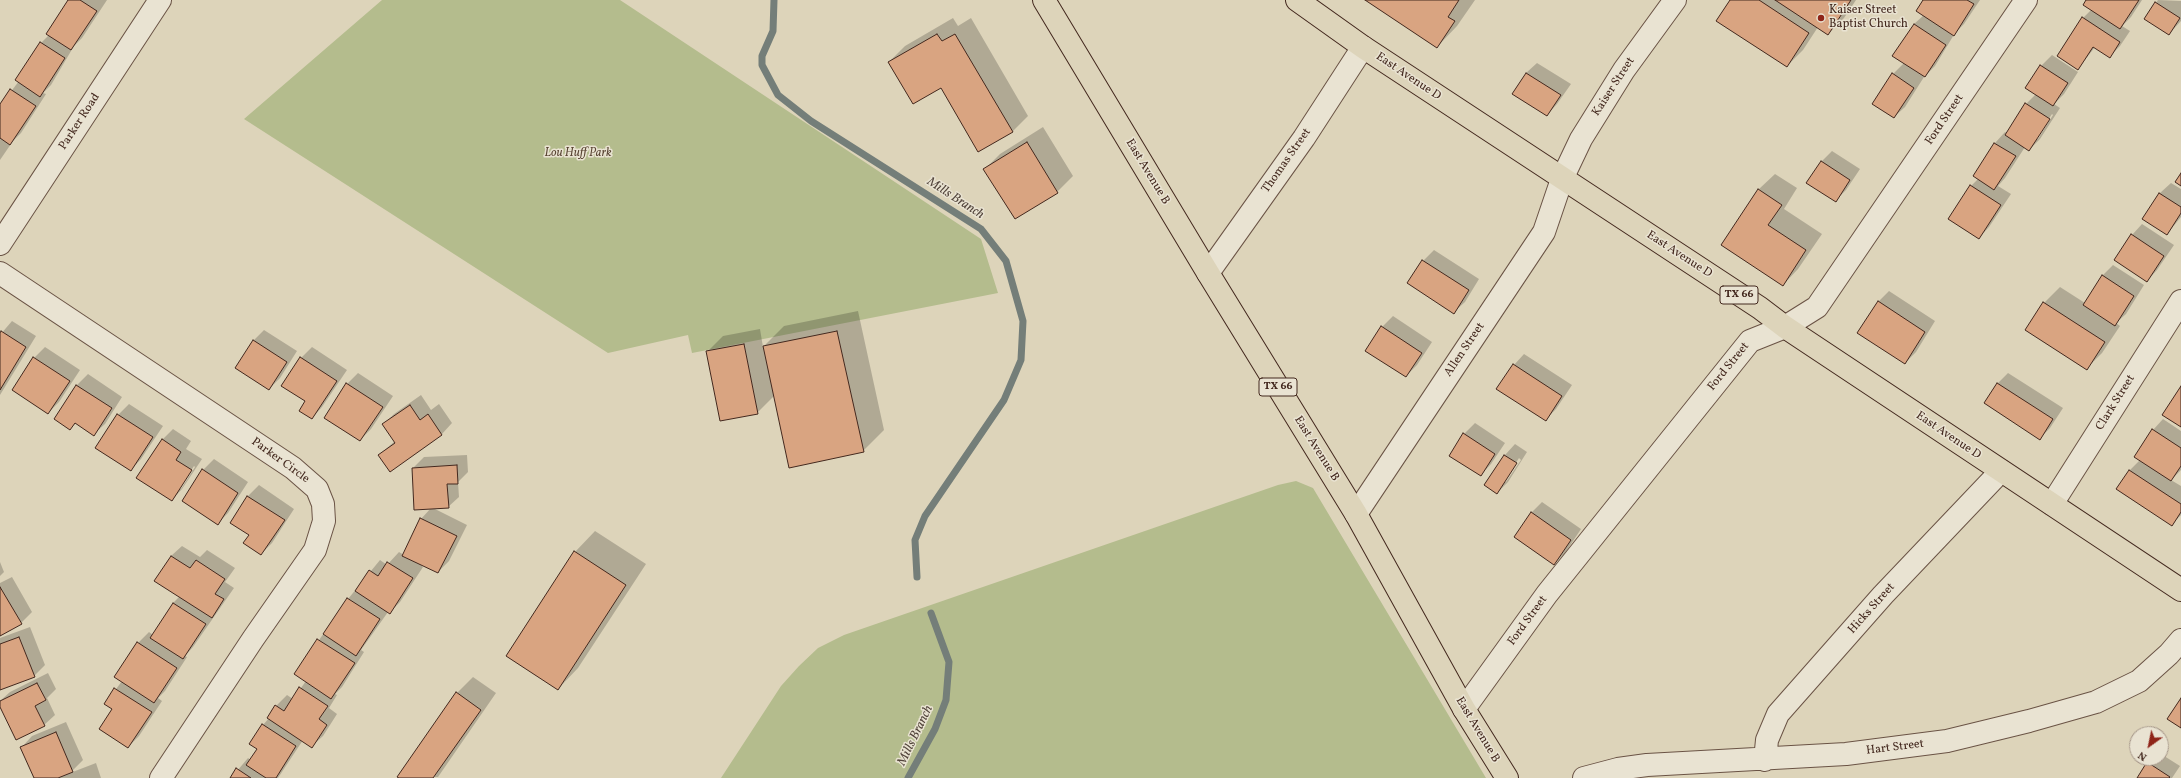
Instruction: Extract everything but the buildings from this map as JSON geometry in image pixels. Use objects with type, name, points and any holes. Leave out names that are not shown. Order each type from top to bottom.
[{"type":"main road","name":"East Avenue B","points":[[1044,0],[1208,273],[1356,514],[1464,709],[1507,778]]},
{"type":"main road","name":"East Avenue D","points":[[1300,1],[1363,47],[1760,308],[1785,327],[2181,590]]},
{"type":"street","name":"Parker Road","points":[[0,244],[160,0]]},
{"type":"street","name":"Kaiser Street","points":[[1562,179],[1585,132],[1624,70],[1674,0]]},
{"type":"street","name":"Ford Street","points":[[1464,709],[1547,594],[1750,341],[1785,327],[1818,307],[2026,0]]},
{"type":"street","name":"Thomas Street","points":[[1208,273],[1304,138],[1363,47]]},
{"type":"street","name":"Allen Street","points":[[1356,514],[1544,232],[1562,179]]},
{"type":"street","name":"Parker Circle","points":[[0,273],[293,468],[317,489],[323,504],[324,521],[315,550],[253,639],[161,778]]},
{"type":"street","name":"Clark Street","points":[[2052,504],[2181,301]]},
{"type":"street","name":"Hicks Street","points":[[1765,760],[1767,740],[1778,714],[1883,596],[2001,471]]},
{"type":"street","name":"Hart Street","points":[[1584,778],[1618,769],[1647,765],[1765,760],[1846,754],[1946,741],[2029,721],[2096,702],[2139,681],[2169,654],[2181,640]]},
{"type":"green space","name":"Lou Huff Park","points":[[382,0],[620,0],[981,239],[998,293],[692,353],[688,335],[608,353],[244,119]]},
{"type":"green space","points":[[1296,481],[1313,488],[1486,778],[721,778],[781,686],[818,648],[844,635],[1278,485]]},
{"type":"waterway","name":"Mills Branch","points":[[774,0],[773,31],[762,56],[762,65],[778,95],[811,121],[981,229],[1006,261],[1023,321],[1021,360],[1004,400],[925,516],[915,540],[917,577]]},
{"type":"waterway","name":"Mills Branch","points":[[908,778],[935,729],[946,700],[949,662],[931,613]]},
{"type":"place","name":"Kaiser Street Baptist Church","points":[[1821,18]]}]
